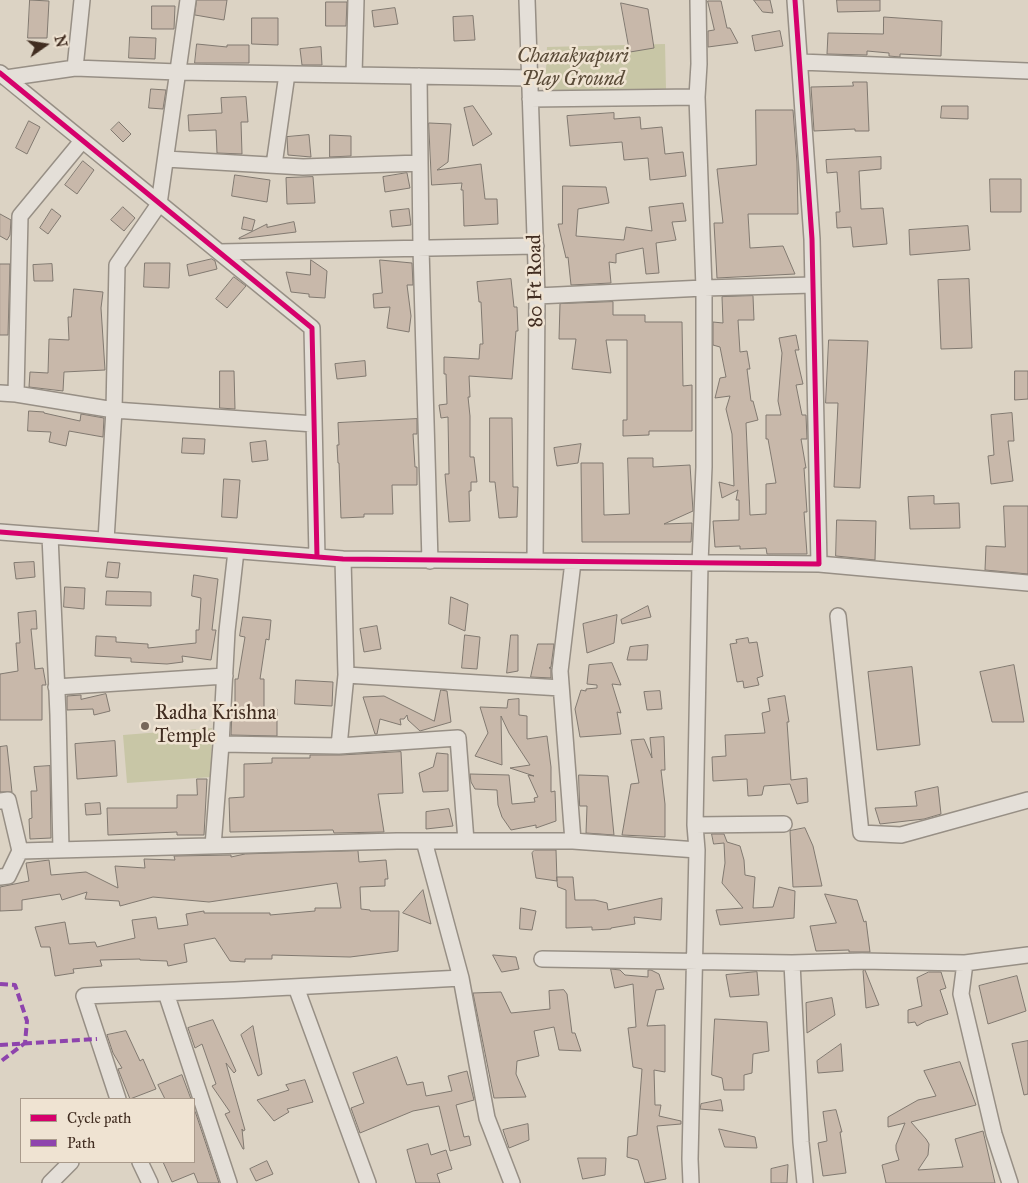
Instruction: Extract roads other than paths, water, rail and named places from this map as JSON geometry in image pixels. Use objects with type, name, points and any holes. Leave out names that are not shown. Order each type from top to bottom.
[{"type":"street","points":[[75,68],[82,0]]},
{"type":"street","points":[[106,540],[114,410],[117,264],[159,204],[188,0]]},
{"type":"street","points":[[354,75],[356,0]]},
{"type":"street","name":"80 Ft Road","points":[[527,0],[537,296],[535,561]]},
{"type":"street","points":[[691,1183],[697,850],[695,825],[700,564],[704,467],[704,288],[697,97],[699,64],[698,0]]},
{"type":"street","points":[[794,0],[800,62],[813,285],[819,564]]},
{"type":"street","points":[[800,62],[1028,72]]},
{"type":"street","points":[[3,76],[75,68],[178,72],[530,78]]},
{"type":"street","points":[[274,165],[287,74]]},
{"type":"street","points":[[3,76],[312,328],[317,557]]},
{"type":"street","points":[[419,76],[421,248],[430,561]]},
{"type":"street","points":[[530,100],[697,97]]},
{"type":"street","points":[[16,394],[20,216],[82,141]]},
{"type":"street","points":[[166,159],[303,167],[420,163]]},
{"type":"street","points":[[219,252],[536,246]]},
{"type":"street","points":[[537,296],[813,285]]},
{"type":"street","points":[[0,393],[114,410],[314,424]]},
{"type":"street","points":[[0,532],[343,559],[819,564],[1028,583],[1028,592]]},
{"type":"street","points":[[50,536],[61,850]]},
{"type":"street","points":[[213,846],[227,631],[236,551]]},
{"type":"street","points":[[339,746],[346,675],[343,559]]},
{"type":"street","points":[[573,562],[560,671],[573,841]]},
{"type":"street","points":[[838,616],[861,833],[901,835],[1028,800]]},
{"type":"street","points":[[346,675],[561,688]]},
{"type":"street","points":[[56,686],[224,676]]},
{"type":"street","points":[[221,744],[339,746],[458,738],[466,841]]},
{"type":"street","points":[[0,801],[8,800],[20,851],[8,876],[0,877]]},
{"type":"street","points":[[695,825],[784,824]]},
{"type":"street","points":[[20,851],[424,841],[573,841],[697,850]]},
{"type":"street","points":[[424,841],[461,978],[487,1118],[512,1183]]},
{"type":"street","points":[[542,959],[792,963],[965,963],[1028,955]]},
{"type":"street","points":[[792,963],[801,1142],[806,1183]]},
{"type":"street","points":[[965,963],[961,994],[994,1134],[1010,1183]]},
{"type":"street","points":[[118,1098],[84,996],[461,978]]},
{"type":"street","points":[[296,987],[368,1183]]},
{"type":"street","points":[[166,993],[229,1183]]},
{"type":"street","points":[[50,1183],[70,1163]]},
{"type":"street","points":[[140,1163],[150,1183]]},
{"type":"place","name":"Radha Krishna Temple","points":[[145,726]]},
{"type":"park label","name":"Chanakyapuri Play Ground","points":[[573,68]]}]
